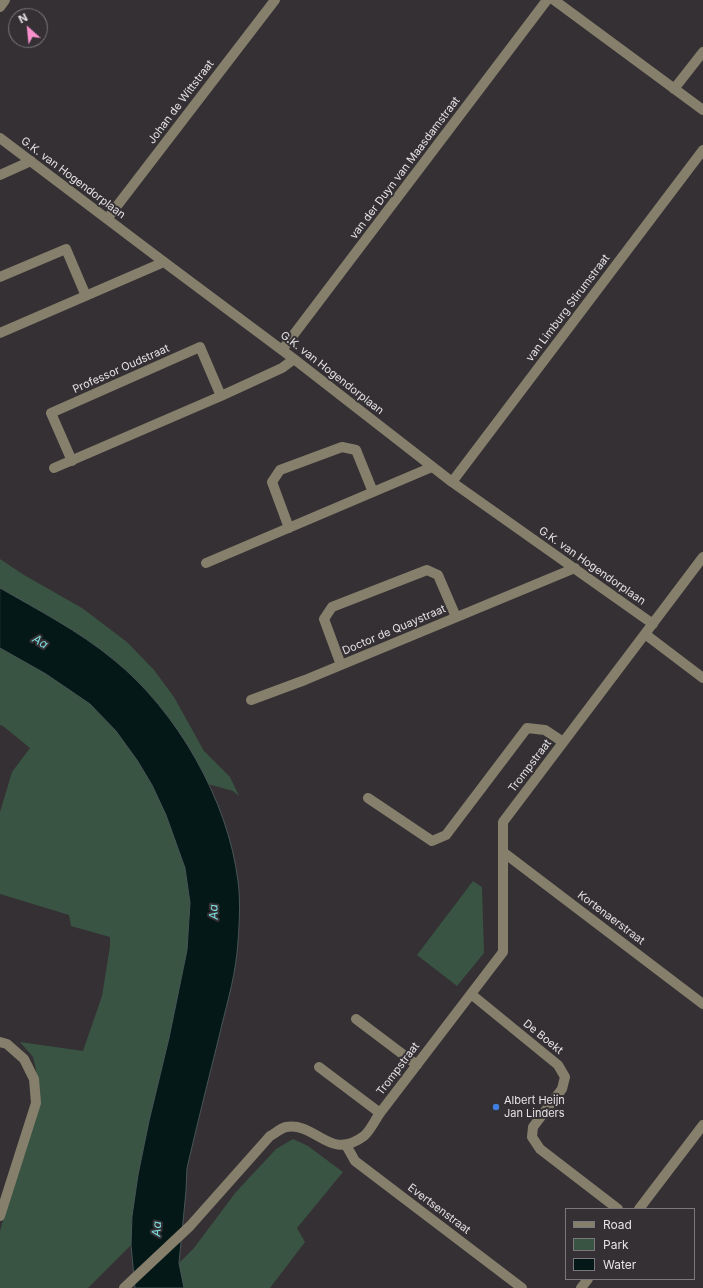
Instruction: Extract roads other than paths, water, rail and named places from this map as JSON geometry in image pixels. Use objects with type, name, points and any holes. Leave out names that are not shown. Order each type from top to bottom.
[{"type":"street","points":[[0,7],[5,0]]},
{"type":"street","name":"Johan de Wittstraat","points":[[107,219],[275,0]]},
{"type":"street","name":"van der Duyn van Maasdamstraat","points":[[282,350],[547,0]]},
{"type":"street","points":[[554,0],[703,110]]},
{"type":"street","points":[[674,89],[703,52]]},
{"type":"street","name":"G.K. van Hogendorplaan","points":[[0,138],[294,358],[452,482],[653,624]]},
{"type":"street","name":"van Limburg Stirumstraat","points":[[452,482],[703,150]]},
{"type":"street","points":[[0,175],[31,161]]},
{"type":"street","points":[[0,277],[66,249],[86,296]]},
{"type":"street","points":[[0,333],[164,262]]},
{"type":"street","name":"Professor Oudstraat","points":[[72,460],[51,412],[200,347],[221,396]]},
{"type":"street","points":[[54,468],[221,396],[282,368],[294,358]]},
{"type":"street","points":[[289,528],[272,482],[280,470],[342,447],[356,450],[373,492]]},
{"type":"street","points":[[206,563],[432,467]]},
{"type":"street","name":"Trompstraat","points":[[346,1145],[365,1136],[380,1113],[503,952],[503,822],[703,557]]},
{"type":"street","name":"Doctor de Quaystraat","points":[[251,700],[341,665],[575,568]]},
{"type":"street","name":"Doctor de Quaystraat","points":[[341,665],[324,619],[332,608],[427,570],[438,575],[456,617]]},
{"type":"street","points":[[645,634],[703,678]]},
{"type":"street","name":"Trompstraat","points":[[368,798],[432,841],[446,835],[527,728],[545,730],[563,742]]},
{"type":"street","name":"Kortenaerstraat","points":[[504,852],[703,1004]]},
{"type":"street","name":"De Boekt","points":[[471,994],[558,1065],[565,1077],[562,1088],[533,1127],[532,1137],[540,1149],[617,1208]]},
{"type":"street","points":[[356,1019],[417,1065]]},
{"type":"street","points":[[0,1042],[7,1044],[24,1059],[34,1079],[36,1104],[0,1216]]},
{"type":"street","points":[[319,1067],[380,1113]]},
{"type":"street","points":[[640,1208],[703,1125]]},
{"type":"street","points":[[124,1288],[190,1226],[270,1136],[286,1127],[304,1128],[329,1143],[346,1145]]},
{"type":"street","name":"Evertsenstraat","points":[[346,1145],[355,1161],[522,1288]]},
{"type":"street","points":[[581,1288],[587,1280]]},
{"type":"water","name":"Aa","points":[[0,588],[58,621],[101,649],[137,681],[159,705],[196,759],[211,789],[223,819],[232,850],[238,881],[239,898],[237,953],[234,975],[187,1168],[179,1263],[184,1288],[135,1288],[131,1245],[132,1216],[138,1175],[187,950],[190,903],[185,868],[166,815],[152,785],[137,760],[116,731],[90,704],[46,674],[0,648]]},
{"type":"place","name":"Albert Heijn Jan Linders","points":[[496,1107]]}]
